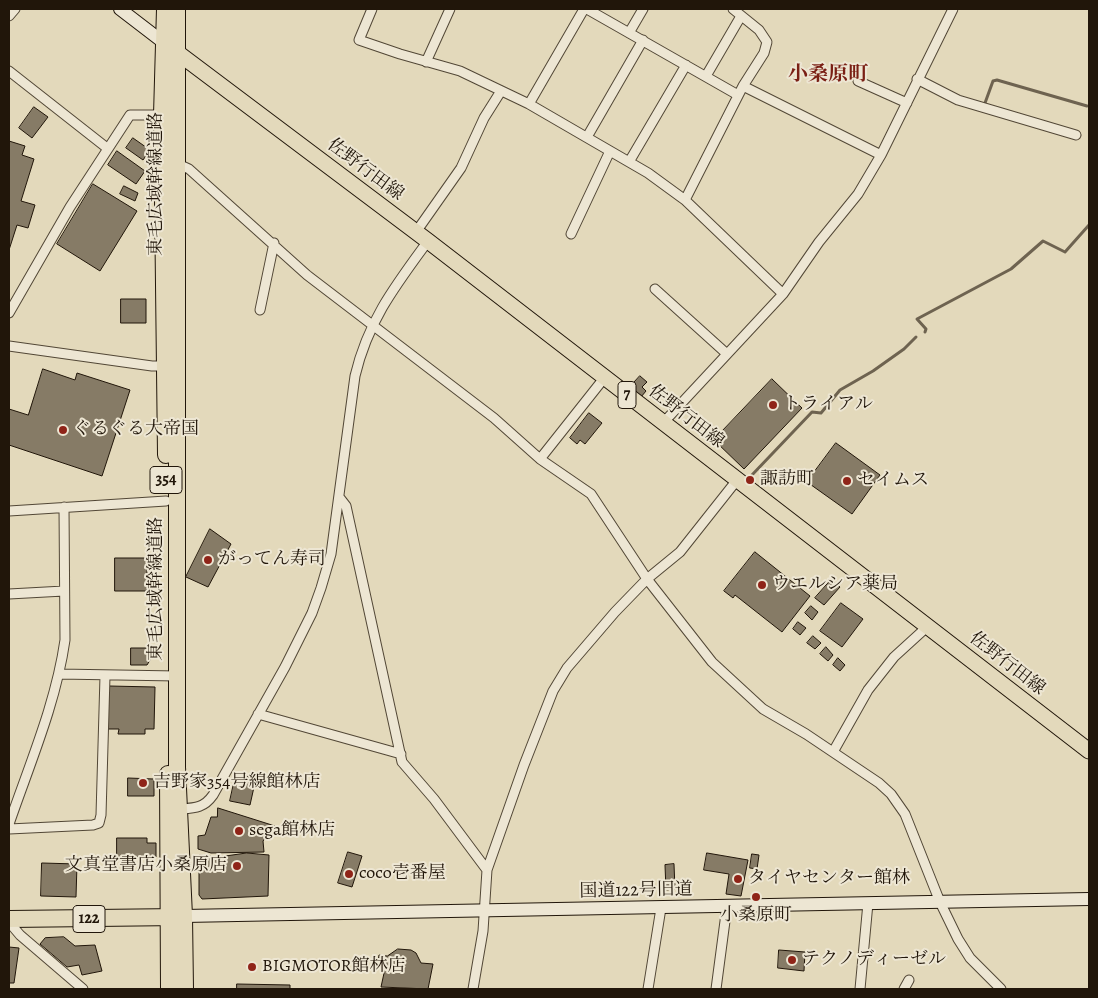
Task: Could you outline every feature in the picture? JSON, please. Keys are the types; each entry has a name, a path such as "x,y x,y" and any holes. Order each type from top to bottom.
{"highway":[{"name":"東毛広域幹線道路","path":"165,9 176,163 173,676 177,917 185,989"},
{"name":"東毛広域幹線道路","path":"169,989 177,917 180,809 166,501 162,115 169,46 177,9"},
{"name":"122","path":"9,920 177,917"}],"main road":[{"name":"佐野行田線","path":"169,46 664,422 1089,751"}],"street":[{"path":"9,16 15,9"},
{"path":"120,9 169,46"},
{"path":"372,9 359,40 460,71 529,104 610,150 648,173 685,200 783,294"},
{"path":"426,62 450,9"},
{"path":"529,104 586,9 738,95"},
{"path":"629,33 643,9"},
{"path":"685,200 738,95 764,53 767,42 759,30 733,9"},
{"path":"664,422 783,294 820,242 858,194 881,155 953,9"},
{"path":"706,76 741,16"},
{"path":"587,137 642,40"},
{"path":"629,162 686,65"},
{"path":"9,71 107,148"},
{"path":"917,79 958,100 1076,136"},
{"path":"858,81 907,103"},
{"path":"743,86 881,155"},
{"path":"180,809 200,808 207,804 312,613 331,554 356,376 362,348 372,325 461,168 484,118 501,91"},
{"path":"9,313 107,148 130,115 162,115"},
{"path":"572,234 610,150"},
{"path":"176,163 189,169 274,243 307,275 494,418 540,459 591,494 647,579 712,662 763,709 879,782 891,794 905,814 940,902 970,958 998,988"},
{"path":"260,310 274,243"},
{"path":"655,289 728,354"},
{"path":"9,346 164,366"},
{"path":"540,459 605,377"},
{"path":"473,989 484,912 487,870 553,690 567,668 647,579 680,552 737,480"},
{"path":"339,497 346,506 402,762 434,799 487,870"},
{"path":"9,511 166,501"},
{"path":"9,824 59,674 65,640 64,507"},
{"path":"9,594 64,592"},
{"path":"833,752 868,690 894,657 928,626"},
{"path":"59,674 173,676"},
{"path":"9,829 93,825 99,822 102,815 104,676"},
{"path":"258,714 401,754"},
{"name":"国道122号旧道","path":"177,917 1089,899"},
{"path":"860,989 868,903"},
{"path":"716,989 727,906"},
{"path":"648,989 661,908"},
{"path":"9,920 20,935 83,989"},
{"path":"904,989 909,980"}],"building":[{"path":"34,107 48,117 32,138 19,128"},
{"path":"133,138 150,150 143,160 126,148"},
{"path":"9,141 25,146 22,155 34,159 21,201 35,205 28,228 17,225 9,250"},
{"path":"117,151 145,171 136,184 108,165"},
{"path":"93,184 137,211 100,271 57,244"},
{"path":"124,186 138,193 135,201 120,194"},
{"path":"121,299 146,299 146,323 121,323"},
{"name":"ぐるぐる大帝国","path":"43,369 75,380 77,373 130,390 102,476 9,445 9,409 28,415"},
{"path":"640,376 647,382 642,387 646,391 641,397 630,387"},
{"path":"772,379 802,408 744,469 714,440"},
{"path":"589,413 602,423 585,444 580,440 577,444 570,438"},
{"path":"836,443 880,475 852,514 807,482"},
{"name":"がってん寿司","path":"210,529 231,544 208,587 186,577"},
{"path":"755,552 810,596 782,632 735,595 733,598 724,591"},
{"path":"115,558 147,558 147,591 115,591"},
{"path":"831,580 840,587 824,605 815,598"},
{"path":"841,603 863,619 842,647 820,631"},
{"path":"811,606 818,612 812,620 805,613"},
{"path":"798,622 806,628 800,635 793,629"},
{"path":"813,636 821,643 815,649 807,643"},
{"path":"826,647 833,655 828,661 820,654"},
{"path":"131,648 152,648 152,657 147,665 131,665"},
{"path":"838,658 845,665 840,671 833,665"},
{"path":"109,686 155,687 154,729 145,729 145,734 118,734 119,729 108,729"},
{"path":"236,774 256,778 250,805 230,801"},
{"path":"128,778 154,779 154,796 128,796"},
{"name":"sega館林店","path":"218,808 275,826 263,841 264,852 211,853 198,849 198,836 205,835 211,817 217,817"},
{"path":"117,838 147,838 147,843 156,843 156,857 117,857"},
{"path":"348,852 362,856 352,887 338,883"},
{"path":"247,853 269,855 268,896 202,899 199,895 199,855 218,857"},
{"path":"707,853 748,860 741,896 726,894 729,874 704,870"},
{"path":"752,854 759,855 757,869 750,868"},
{"path":"42,863 77,864 76,897 41,896"},
{"path":"674,864 675,889 666,890 665,865"},
{"path":"64,937 75,946 95,945 102,971 82,975 79,965 67,967 40,944 45,938"},
{"path":"9,947 19,948 14,983 9,983"},
{"path":"398,949 411,950 416,953 421,963 433,964 428,989 381,987 386,964 378,962 379,955 387,956"},
{"name":"テクノディーゼル","path":"779,950 805,952 804,971 778,968"},
{"path":"237,984 290,985 290,989 237,989"}],"waterway":[{"path":"985,103 993,81 997,80 1087,106"},
{"path":"925,332 926,329 917,319 1011,269 1043,241 1065,252 1089,225"},
{"path":"751,476 812,412 821,413 840,390 873,371 904,349 916,337"}],"place":[{"name":"トライアル","path":"773,405"},
{"name":"ぐるぐる大帝国","path":"63,430"},
{"name":"諏訪町","path":"750,480"},
{"name":"セイムス","path":"847,481"},
{"name":"がってん寿司","path":"208,560"},
{"name":"ウエルシア薬局","path":"762,585"},
{"name":"吉野家354号線館林店","path":"143,783"},
{"name":"sega館林店","path":"239,831"},
{"name":"文真堂書店小桑原店","path":"237,866"},
{"name":"coco壱番屋","path":"349,874"},
{"name":"タイヤセンター館林","path":"738,879"},
{"name":"小桑原町","path":"756,897"},
{"name":"テクノディーゼル","path":"792,960"},
{"name":"BIGMOTOR館林店","path":"252,967"}],"district":[{"name":"小桑原町","path":"828,75"}]}
